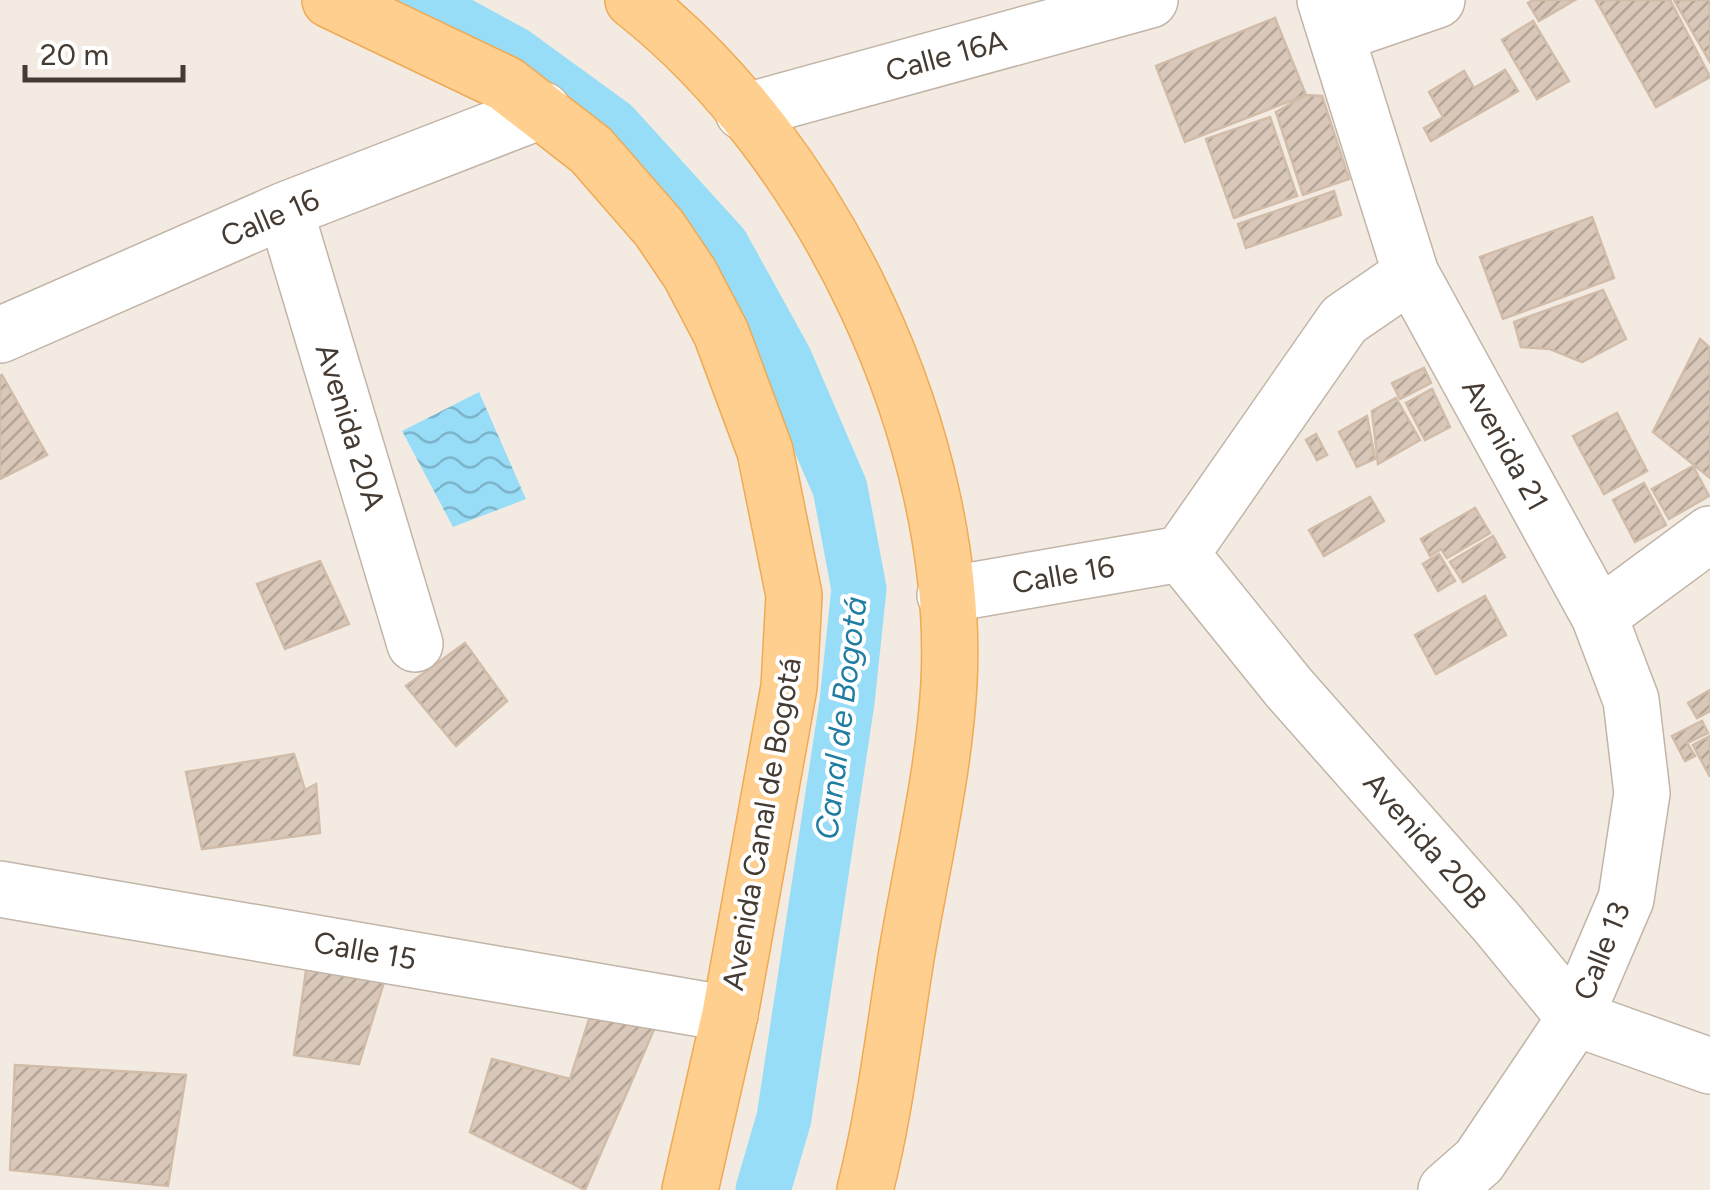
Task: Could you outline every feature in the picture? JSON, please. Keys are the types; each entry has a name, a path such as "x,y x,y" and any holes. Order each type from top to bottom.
{"main road":[{"name":"Avenida Canal de Bogotá","path":"330,0 506,84 592,150 659,228 690,274 747,396 765,450 794,596 790,686 730,1014 690,1190"},
{"path":"633,0 701,60 827,225 882,339 923,468 945,596 949,683 878,1180"}],"street":[{"name":"Calle 16A","path":"742,112 1150,0"},
{"path":"1331,17 1437,0"},
{"name":"Avenida 21","path":"1331,17 1411,274 1599,616"},
{"name":"Calle 16","path":"0,335 285,210 543,110"},
{"name":"Avenida 20A","path":"285,210 415,644"},
{"path":"1181,554 1344,320 1411,274"},
{"path":"1599,616 1710,534"},
{"name":"Calle 16","path":"945,596 1181,554"},
{"name":"Avenida 20B","path":"1181,554 1575,1018"},
{"name":"Calle 13","path":"1479,1180 1575,1018 1626,900 1642,792 1630,700 1599,616"},
{"name":"Calle 15","path":"0,888 730,1014"},
{"path":"1575,1018 1710,1066"}],"water":[{"path":"479,392 526,499 453,527 402,431"}],"building":[{"path":"1575,0 1539,21 1528,3"},
{"path":"1596,0 1670,0 1710,77 1656,107"},
{"path":"1674,0 1710,0 1710,62"},
{"path":"1275,18 1306,95 1185,142 1156,66"},
{"path":"1533,21 1569,81 1537,99 1502,40"},
{"path":"1505,70 1518,91 1431,141 1424,128 1443,117 1429,92 1464,71 1474,88"},
{"path":"1306,95 1322,96 1349,179 1303,195 1276,112"},
{"path":"1270,117 1297,196 1234,218 1206,139"},
{"path":"1334,191 1341,215 1246,248 1238,224"},
{"path":"1592,217 1614,278 1503,319 1480,257"},
{"path":"1603,290 1626,339 1582,362 1550,349 1521,347 1514,322"},
{"path":"1700,339 1710,348 1710,478 1653,432"},
{"path":"1424,368 1431,383 1400,399 1392,383"},
{"path":"0,376 47,455 0,479"},
{"path":"1432,389 1450,427 1425,440 1406,403"},
{"path":"1396,398 1420,440 1378,464 1372,411"},
{"path":"1617,413 1647,471 1604,494 1573,436"},
{"path":"1367,416 1375,459 1357,467 1339,432"},
{"path":"1316,434 1327,455 1317,460 1306,440"},
{"path":"1693,466 1709,496 1669,519 1652,489"},
{"path":"1644,483 1666,525 1635,542 1613,500"},
{"path":"1370,497 1384,521 1324,556 1309,530"},
{"path":"1475,508 1490,533 1447,558 1441,549 1430,556 1421,539"},
{"path":"1493,536 1505,557 1463,582 1450,562"},
{"path":"1439,554 1455,581 1438,591 1423,564"},
{"path":"320,561 349,624 285,649 257,584"},
{"path":"1485,596 1506,635 1436,674 1415,635"},
{"path":"465,643 507,701 456,746 406,686"},
{"path":"1710,690 1710,711 1697,718 1688,703"},
{"path":"1702,721 1708,733 1687,743 1695,756 1685,761 1672,736"},
{"path":"1710,736 1710,777 1693,745"},
{"path":"294,754 305,790 316,784 320,833 202,849 186,772"},
{"path":"307,964 384,982 359,1064 294,1055"},
{"path":"592,1010 655,1027 585,1190 470,1132 492,1059 570,1079"},
{"path":"15,1065 186,1075 168,1186 10,1170"}],"waterway":[{"name":"Canal de Bogotá","path":"415,0 514,54 613,126 722,246 785,360 840,488 859,589 847,702 784,1118 763,1190"}]}
